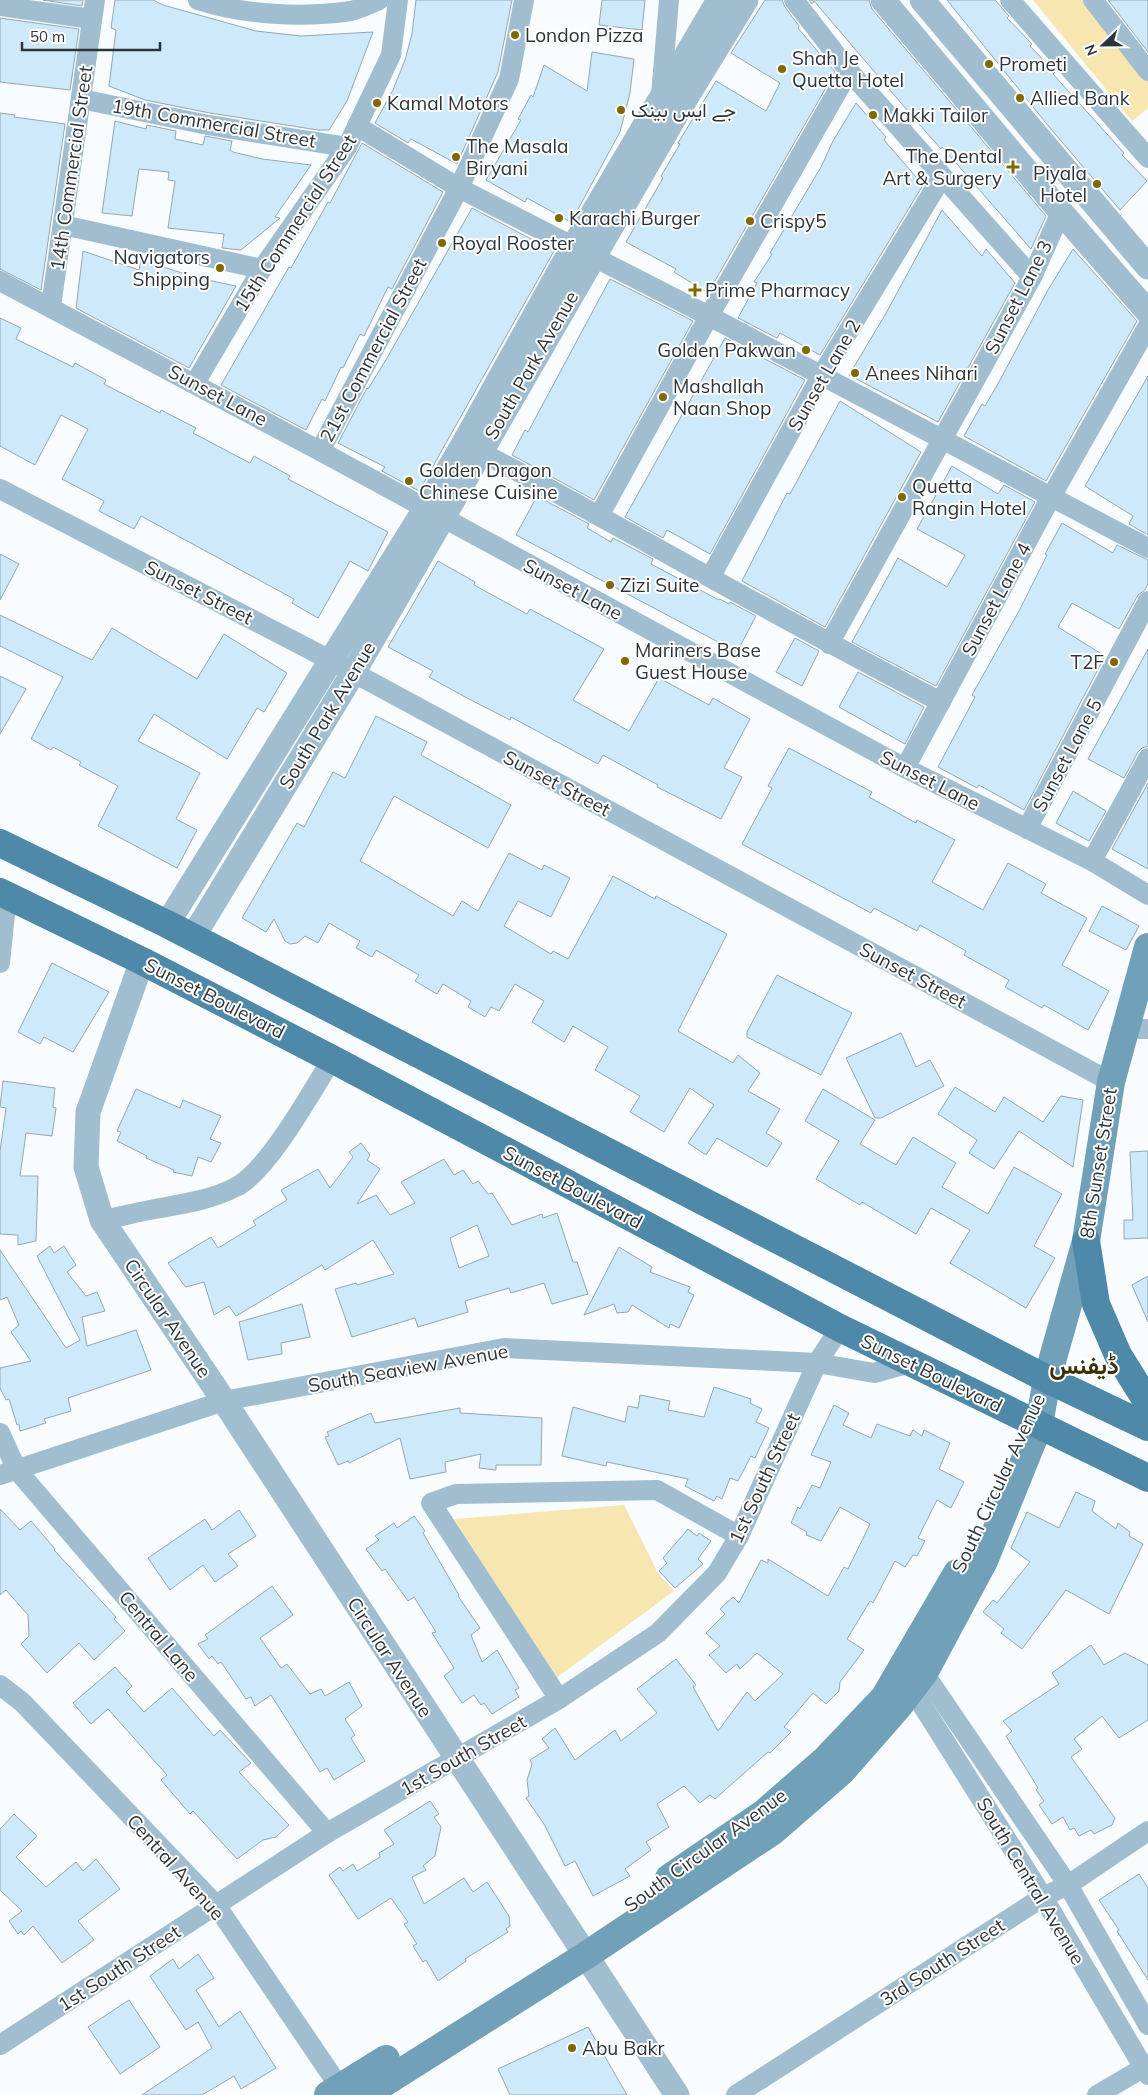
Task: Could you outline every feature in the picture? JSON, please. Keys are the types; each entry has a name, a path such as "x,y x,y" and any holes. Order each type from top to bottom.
{"main road":[{"path":"0,843 193,937 1047,1379 1148,1427"},
{"name":"Sunset Boulevard","path":"3,893 142,961 332,1059 840,1328 1148,1478"},
{"name":"8th Sunset Street","path":"1047,1379 1086,1240 1111,1082 1137,1029 1148,947"},
{"path":"1086,1240 1096,1304 1118,1355 1148,1403"},
{"name":"South Circular Avenue","path":"344,2093 774,1831 841,1772 918,1681 984,1560 1047,1379"},
{"name":"South Circular Avenue","path":"580,1949 764,1813 826,1759 884,1698 971,1550 1032,1421"}],"street":[{"path":"198,0 240,9 281,14 353,11 379,0"},
{"name":"15th Commercial Street","path":"195,383 262,269 347,147 391,55 398,0"},
{"name":"21st Commercial Street","path":"320,451 459,188 509,79 524,0"},
{"path":"661,98 669,0"},
{"name":"South Park Avenue","path":"193,937 342,667 434,514 481,452 661,98 719,0"},
{"name":"South Park Avenue","path":"434,514 464,443 583,252 681,106 746,0"},
{"path":"794,0 849,70 1032,277"},
{"path":"883,0 1061,212 1148,312"},
{"path":"922,0 1148,266"},
{"path":"1010,0 1148,158"},
{"path":"1093,0 1148,71"},
{"path":"0,6 93,9"},
{"name":"14th Commercial Street","path":"51,306 93,9"},
{"path":"599,516 709,316 849,70"},
{"name":"19th Commercial Street","path":"81,99 208,125 347,147"},
{"path":"357,126 459,188 709,316 1148,548"},
{"name":"Sunset Lane 2","path":"711,576 821,376 942,177"},
{"name":"Sunset Lane 3","path":"829,644 1032,277 1061,212"},
{"path":"63,225 262,269"},
{"name":"Sunset Lane","path":"0,280 195,383 904,768 1092,861 1148,895"},
{"name":"Sunset Lane 4","path":"904,768 1051,497 1148,326"},
{"path":"481,452 711,576 829,644 941,702"},
{"name":"Sunset Street","path":"0,489 342,667 1111,1082"},
{"name":"Sunset Lane 5","path":"1028,829 1148,601"},
{"name":"South Park Avenue","path":"167,924 342,667"},
{"path":"1092,861 1148,758"},
{"path":"0,963 3,893"},
{"path":"142,961 88,1112 86,1167 102,1220 206,1199 238,1187 254,1174 275,1147 332,1059"},
{"name":"Circular Avenue","path":"102,1220 224,1401 456,1760 677,2095"},
{"path":"817,1364 840,1328"},
{"name":"South Seaview Avenue","path":"9,1473 224,1401 504,1348 817,1364 874,1373 910,1363"},
{"name":"1st South Street","path":"0,2045 326,1833 456,1760 558,1699 658,1633 717,1573 739,1536 817,1364"},
{"name":"Central Lane","path":"0,1433 9,1473 326,1833"},
{"path":"558,1699 431,1503 456,1494 657,1490 739,1536"},
{"path":"918,1681 1068,1885 1148,2025"},
{"name":"South Central Avenue","path":"918,1681 1043,1897 1146,2069"},
{"name":"Central Avenue","path":"0,1684 22,1702 216,1905 344,2093"},
{"name":"3rd South Street","path":"736,2095 1043,1897 1068,1885 1148,1831"},
{"path":"1097,2095 1146,2069"}],"shaded area":[{"path":"1033,0 1083,0 1148,81 1148,108 1132,121"},
{"path":"624,1505 658,1573 674,1591 556,1678 454,1519"}],"building":[{"path":"43,0 83,0 82,6"},
{"path":"115,0 153,0 163,5 256,31 301,36 373,32 347,101 329,130 318,130 210,113 145,100 109,86 116,30 111,28"},
{"path":"416,0 512,0 498,72 457,164 411,139 408,143 375,123 393,90 405,60 412,34"},
{"path":"602,0 645,0 642,30 599,25"},
{"path":"765,0 782,0 799,26 798,28 835,72 708,293 674,272 676,269 626,242 663,178 661,176 680,144 678,143 716,81 766,111 780,83 731,53"},
{"path":"809,0 869,0 872,9 1046,216 1031,249 942,147 941,149 919,124 814,1 812,4"},
{"path":"947,0 995,0 1009,16 1007,18 1032,44 1030,46 1055,72 1053,74 1124,153 1122,155 1147,181 1120,210 1050,128"},
{"path":"1108,0 1148,0 1148,52"},
{"path":"0,18 79,29 70,90 0,82"},
{"path":"592,52 634,59 630,93 620,132 571,222 527,198 525,202 486,180 521,120 518,119 531,95 533,97 544,65 587,91"},
{"path":"856,103 886,137 884,140 923,185 820,355 780,333 777,338 738,318 757,283 754,282 772,254 770,253"},
{"path":"0,113 15,115 14,117 65,124 41,290 0,269"},
{"path":"115,121 146,129 147,125 176,131 175,139 203,145 205,136 232,141 230,150 233,152 262,159 311,165 275,217 280,218 241,250 222,248 224,234 168,228 175,181 168,180 169,172 139,169 132,216 102,213"},
{"path":"362,143 443,192 392,289 388,287 364,336 360,334 343,368 341,367 325,401 322,399 306,430 221,385 289,267 291,268 328,202 330,203"},
{"path":"472,208 554,251 419,491 382,471 385,467 338,443 367,388 387,358"},
{"path":"942,210 982,256 986,249 1015,283 938,422 849,375 885,315"},
{"path":"1073,249 1137,321 1046,481 964,436 982,404 985,406 999,382 1048,290"},
{"path":"83,251 139,270 141,260 198,278 236,286 189,368 76,308"},
{"path":"610,279 693,321 594,500 512,455 525,430 528,432"},
{"path":"0,318 21,328 16,339 73,367 75,363 106,380 104,384 160,413 161,410 196,428 193,433 250,463 254,456 290,476 288,479 388,532 368,571 350,561 318,618 292,603 294,599 141,516 134,529 99,511 104,501 62,479 88,429 61,415 35,465 0,446"},
{"path":"725,338 805,380 710,554 667,530 663,538 625,517"},
{"path":"1148,376 1148,535 1129,524 1133,516 1085,486"},
{"path":"840,401 921,452 825,627 742,581 787,493 790,494"},
{"path":"952,466 998,494 1004,485 1035,502 936,686 852,642 898,558 947,587 965,555 917,529"},
{"path":"537,496 589,524 587,528 611,542 613,538 653,559 651,564 719,600 729,604 730,602 756,616 737,652 516,535"},
{"path":"1062,523 1113,553 1117,545 1148,560 1148,584 1145,590 1138,595 1119,629 1072,603 1058,627 1105,656 1024,810 979,785 977,788 938,767 975,697 972,695 1020,609 1047,555 1045,554"},
{"path":"0,554 19,564 0,600"},
{"path":"438,561 475,582 474,585 527,614 530,609 604,649 573,700 629,731 659,678 709,705 713,698 750,719 724,768 742,777 721,819 657,787 658,785 603,755 598,764 511,717 510,720 467,698 429,677 433,671 388,647"},
{"path":"0,615 92,660 112,628 197,679 224,634 287,673 264,712 257,708 227,759 154,714 138,741 200,773 176,819 197,830 177,868 98,826 118,786 79,765 81,762 53,747 51,750 31,739 63,677 0,646"},
{"path":"795,638 819,651 802,686 776,672"},
{"path":"1148,649 1148,746 1138,752 1124,778 1088,759"},
{"path":"858,672 924,707 905,744 839,707"},
{"path":"0,676 26,689 0,734"},
{"path":"376,716 427,742 421,755 511,805 488,848 394,796 360,861 453,916 462,901 478,911 509,853 542,870 544,865 570,878 551,917 518,901 504,926 551,954 553,951 568,959 613,876 655,899 656,896 727,934 678,1031 733,1063 738,1055 760,1073 748,1091 780,1109 766,1133 782,1143 767,1167 717,1138 706,1155 688,1143 714,1105 690,1088 664,1132 630,1112 640,1096 595,1070 608,1047 573,1026 564,1042 532,1022 544,1001 515,984 499,1011 491,1007 485,1017 468,1007 471,1001 443,984 437,994 415,981 419,975 376,950 372,957 356,948 360,941 329,923 318,943 305,936 297,943 290,944 285,941 274,919 266,932 242,918 297,823 304,827 333,772 345,778"},
{"path":"789,748 872,792 869,797 916,823 917,820 955,840 932,882 983,910 1008,863 1046,884 1041,893 1087,918 1062,965 1109,991 1088,1030 1044,1005 1042,1008 1005,987 1009,980 964,955 966,951 920,925 917,931 874,908 871,913 742,844 772,788 768,786"},
{"path":"1148,783 1148,869 1112,849"},
{"path":"1073,791 1106,811 1089,841 1056,823"},
{"path":"1102,906 1139,926 1126,950 1089,931"},
{"path":"52,963 109,992 73,1052 44,1037 40,1044 18,1032"},
{"path":"777,975 852,1013 821,1075 747,1037 747,1032"},
{"path":"901,1033 916,1067 930,1060 944,1086 881,1118 875,1118 846,1058"},
{"path":"3,1081 55,1088 53,1107 56,1108 52,1136 26,1133 20,1176 38,1176 36,1241 18,1245 18,1235 0,1234 0,1151 6,1108 0,1107"},
{"path":"955,1087 995,1112 1004,1097 1043,1122 1061,1096 1083,1100 1073,1167 1019,1131 994,1169 969,1153 977,1140 938,1114"},
{"path":"136,1089 180,1108 183,1100 221,1116 210,1139 221,1143 211,1162 198,1157 192,1176 173,1172 174,1170 146,1158 147,1156 117,1141 121,1132 117,1131"},
{"path":"823,1089 875,1120 860,1144 896,1165 913,1137 956,1163 942,1187 988,1214 1014,1167 1062,1194 1034,1246 1055,1258 1026,1308 950,1263 970,1230 931,1208 916,1234 862,1202 860,1205 816,1179 839,1141 805,1121"},
{"path":"361,1143 370,1155 367,1160 380,1169 357,1204 376,1195 390,1215 415,1203 401,1182 444,1159 454,1175 463,1170 473,1184 478,1181 488,1194 492,1193 512,1225 542,1214 543,1218 557,1213 573,1262 577,1262 588,1294 552,1304 544,1283 511,1293 509,1288 465,1301 468,1312 418,1327 415,1318 352,1337 335,1289 356,1283 357,1285 394,1274 373,1240 325,1270 322,1265 236,1316 229,1306 214,1315 204,1282 186,1287 168,1263 211,1237 218,1248 256,1225 253,1221 287,1200 281,1190 318,1169 330,1188 353,1157 349,1152","holes":["477,1225 489,1256 459,1268 450,1238"]},
{"path":"1148,1151 1148,1238 1124,1239 1124,1220 1133,1220 1130,1152"},
{"path":"50,1246 54,1253 64,1246 76,1265 67,1272 86,1296 97,1292 105,1311 82,1317 87,1346 136,1330 151,1370 68,1398 71,1411 44,1419 46,1423 20,1431 9,1399 6,1400 0,1388 0,1368 31,1361 11,1332 19,1325 7,1297 0,1300 0,1250 66,1348 80,1340 37,1256"},
{"path":"619,1247 652,1267 650,1272 690,1287 688,1292 694,1295 679,1328 670,1324 669,1328 632,1305 628,1312 617,1313 614,1304 584,1315"},
{"path":"1148,1276 1148,1322 1132,1285"},
{"path":"302,1304 310,1337 281,1343 282,1354 248,1360 239,1322"},
{"path":"714,1387 751,1399 750,1403 762,1409 756,1422 769,1428 755,1458 751,1456 738,1481 730,1478 722,1499 717,1496 714,1501 685,1486 688,1479 607,1462 606,1466 562,1456 573,1407 625,1422 628,1406 638,1408 640,1395 670,1401 668,1410 704,1417"},
{"path":"834,1405 849,1413 843,1425 871,1438 877,1424 910,1436 913,1430 922,1436 924,1430 950,1443 939,1469 964,1482 951,1508 937,1500 918,1538 925,1541 917,1556 913,1555 905,1567 895,1561 873,1603 870,1601 847,1639 864,1650 840,1682 839,1691 826,1704 813,1693 784,1727 791,1732 770,1753 768,1752 715,1799 710,1795 700,1803 684,1786 657,1804 669,1827 646,1842 651,1850 625,1869 630,1876 593,1896 575,1861 565,1866 544,1824 526,1798 529,1796 527,1780 532,1764 530,1760 549,1748 542,1739 555,1728 575,1760 615,1730 621,1741 657,1713 637,1689 676,1659 696,1685 693,1687 718,1731 747,1692 755,1701 783,1674 757,1653 740,1669 737,1664 726,1673 709,1655 720,1646 706,1633 725,1614 720,1609 733,1597 739,1603 761,1560 768,1563 768,1559 828,1596 844,1567 848,1569 870,1524 840,1507 821,1541 806,1535 807,1532 791,1523 798,1507 800,1509 812,1485 820,1488 831,1462 811,1455"},
{"path":"460,1408 460,1413 542,1418 541,1465 496,1465 496,1470 479,1468 481,1454 445,1462 446,1472 410,1479 400,1438 349,1463 348,1461 338,1465 325,1437 329,1436 327,1432 371,1413 375,1423"},
{"path":"1076,1492 1095,1501 1092,1511 1116,1529 1118,1523 1130,1532 1129,1536 1143,1544 1109,1614 1066,1590 1022,1649 1001,1633 1004,1629 983,1612 993,1600 997,1603 1030,1562 1011,1548 1027,1512 1059,1528"},
{"path":"0,1509 20,1530 31,1521 54,1550 116,1617 114,1619 125,1631 94,1660 79,1643 47,1673 21,1644 29,1636 28,1615 6,1590 0,1595"},
{"path":"239,1510 256,1536 228,1554 238,1566 215,1582 203,1565 170,1590 148,1558 205,1519 212,1530"},
{"path":"414,1516 425,1531 423,1533 458,1596 480,1628 471,1635 482,1662 497,1650 519,1688 515,1690 519,1697 492,1714 484,1703 481,1705 474,1695 462,1703 444,1676 454,1668 432,1633 436,1632 414,1597 408,1601 385,1569 382,1571 366,1549 379,1540 375,1536 394,1523 397,1528"},
{"path":"688,1529 697,1536 699,1533 711,1541 698,1559 703,1564 675,1588 659,1571 667,1563 663,1558"},
{"path":"272,1586 293,1615 260,1638 281,1668 287,1664 310,1694 321,1689 325,1696 349,1682 362,1706 345,1719 355,1735 351,1738 365,1761 334,1780 327,1768 320,1772 271,1695 255,1706 251,1697 246,1699 221,1662 218,1664 212,1656 209,1659 198,1644 208,1639 205,1635"},
{"path":"1091,1645 1104,1665 1125,1653 1148,1665 1148,1720 1119,1738 1102,1716 1074,1739 1082,1749 1071,1757 1115,1818 1112,1825 1094,1834 1091,1830 1079,1836 1074,1828 1070,1830 1063,1817 1052,1824 1039,1805 1044,1801 1006,1736 1012,1731 1003,1721 1059,1684 1052,1673"},
{"path":"115,1667 132,1686 126,1692 144,1712 172,1688 214,1736 220,1730 251,1763 239,1772 289,1825 276,1837 263,1840 237,1859 193,1811 190,1814 161,1780 167,1775 108,1709 91,1724 73,1703"},
{"path":"430,1801 439,1814 434,1817 441,1827 435,1856 423,1866 426,1870 412,1877 424,1904 464,1878 473,1892 487,1882 509,1916 510,1926 506,1929 508,1932 465,1959 466,1961 438,1981 426,1960 423,1962 413,1946 417,1944 404,1924 408,1922 391,1898 358,1919 329,1875 340,1867 343,1871 353,1864 357,1871 380,1857 379,1853 394,1844 384,1830"},
{"path":"14,1814 37,1836 16,1857 46,1887 76,1862 83,1871 96,1859 120,1889 78,1921 94,1940 62,1963 33,1926 24,1935 21,1931 18,1934 9,1921 22,1911 0,1890 0,1829"},
{"path":"1139,1874 1148,1888 1148,1980 1099,1900"},
{"path":"198,1954 214,1978 196,1990 219,2027 240,2011 276,2068 241,2089 234,2076 202,2095 142,2095 212,2048 198,2022 186,2030 150,1976 173,1959 179,1969"},
{"path":"129,2000 160,2047 120,2074 88,2027"},
{"name":"Abu Bakr","path":"588,2027 627,2095 510,2095 498,2069"}],"place":[{"name":"London Pizza","path":"515,35"},
{"name":"Prometi","path":"989,64"},
{"name":"Shah Je Quetta Hotel","path":"782,69"},
{"name":"Allied Bank","path":"1020,98"},
{"name":"Kamal Motors","path":"377,103"},
{"name":"جے ایس بینک","path":"621,110"},
{"name":"Makki Tailor","path":"873,115"},
{"name":"The Masala Biryani","path":"456,157"},
{"name":"The Dental Art & Surgery","path":"1013,167"},
{"name":"Piyala Hotel","path":"1097,184"},
{"name":"Karachi Burger","path":"559,218"},
{"name":"Crispy5","path":"750,221"},
{"name":"Royal Rooster","path":"442,243"},
{"name":"Navigators Shipping","path":"220,268"},
{"name":"Prime Pharmacy","path":"695,290"},
{"name":"Golden Pakwan","path":"806,350"},
{"name":"Anees Nihari","path":"855,373"},
{"name":"Mashallah Naan Shop","path":"663,397"},
{"name":"Golden Dragon Chinese Cuisine","path":"409,481"},
{"name":"Quetta Rangin Hotel","path":"902,497"},
{"name":"Zizi Suite","path":"610,585"},
{"name":"Mariners Base Guest House","path":"625,661"},
{"name":"T2F","path":"1114,662"},
{"name":"Abu Bakr","path":"572,2048"}],"district":[{"name":"ڈیفنس","path":"1084,1365"}]}
